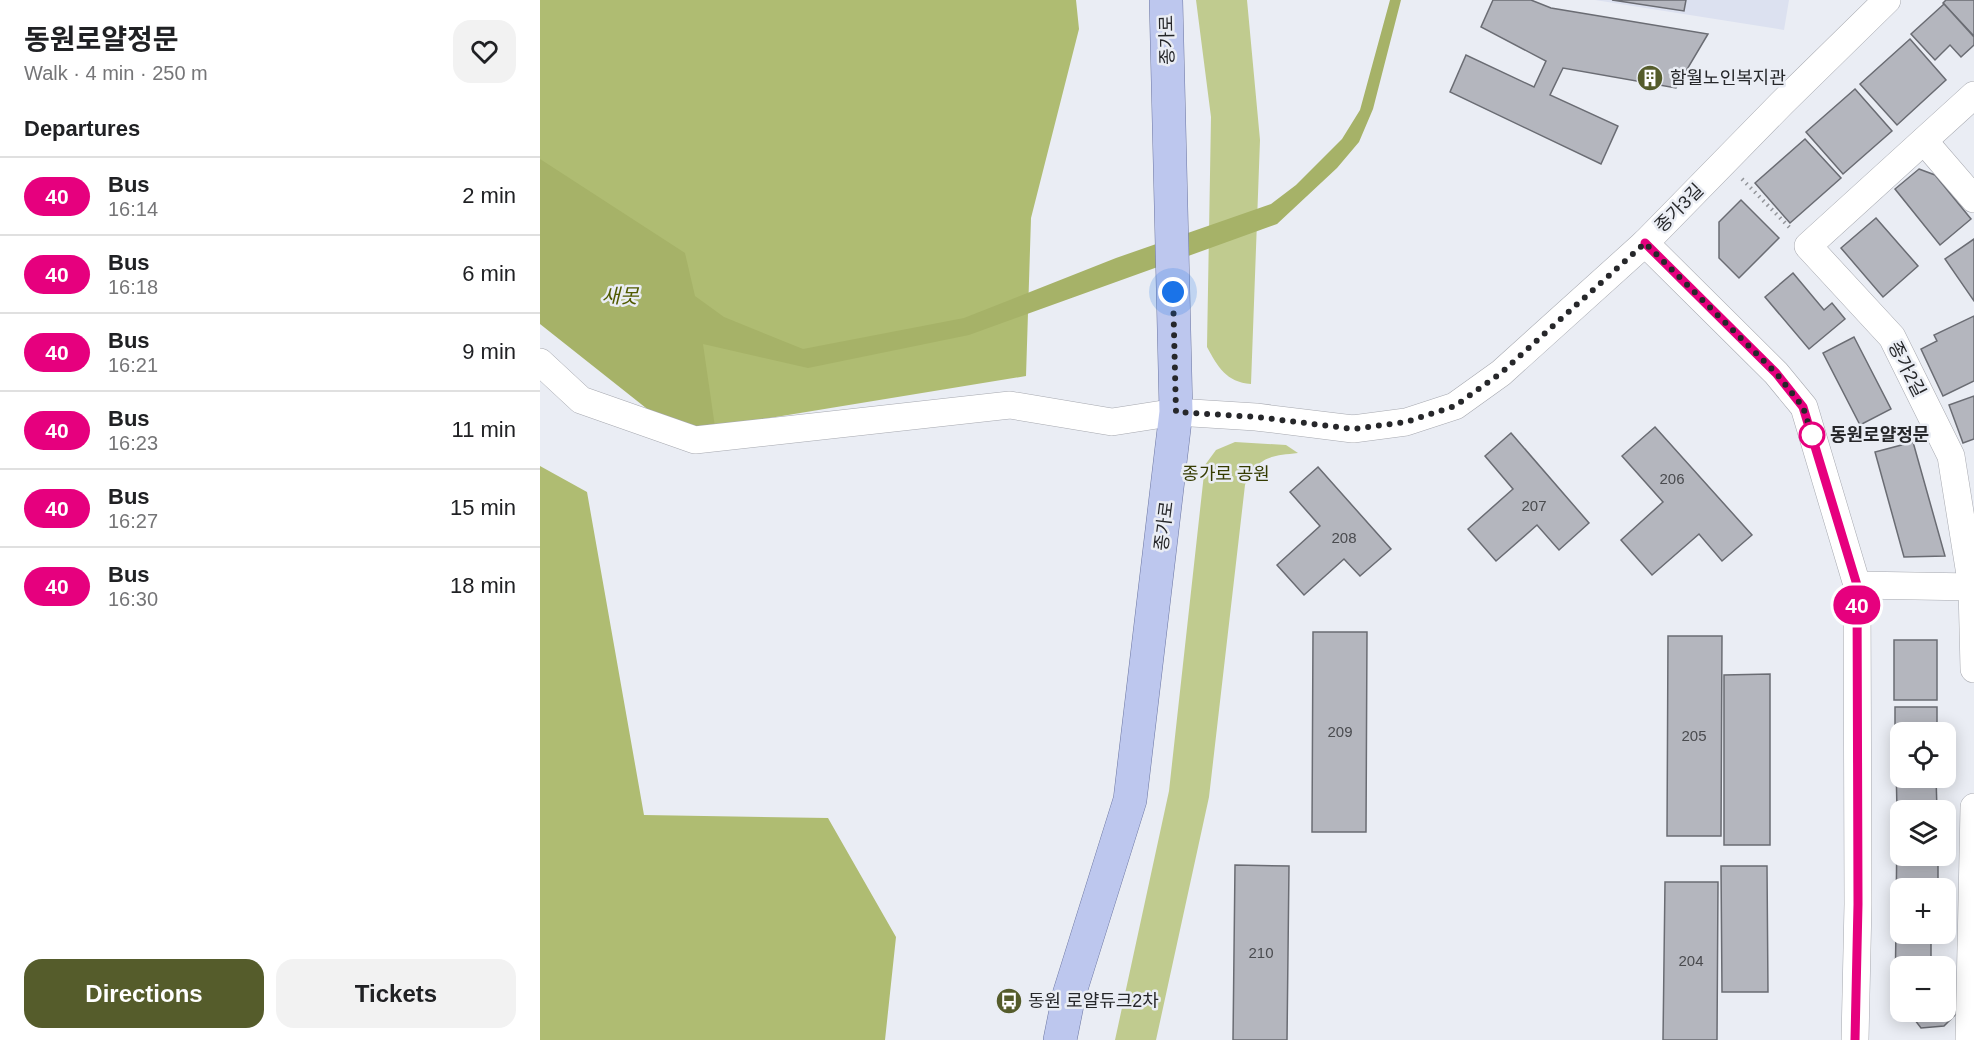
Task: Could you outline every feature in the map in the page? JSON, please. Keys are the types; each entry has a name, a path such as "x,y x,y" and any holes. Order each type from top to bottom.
{"main road":[{"name":"종가로","path":"1060,1040 1069,995 1130,800 1176,412 1166,0"}],"street":[{"name":"종가3길","path":"540,362 581,400 694,440 1010,405 1112,422 1176,412 1257,417 1353,429 1406,422 1455,406 1501,373 1645,243 1887,0"},
{"path":"1808,246 1974,94"},
{"path":"1924,141 1974,199"},
{"path":"1645,243 1776,373 1803,407 1857,585 1858,904 1855,1040"},
{"name":"종가2길","path":"1808,246 1892,337 1951,456 1973,587 1974,669"},
{"path":"1857,585 1973,587"},
{"path":"1969,1040 1974,807"}],"path":[{"path":"1725,161 1808,246"}],"shaded area":[{"path":"540,0 1076,0 1079,29 1031,218 1026,376 715,427 540,164"},
{"path":"1595,0 1789,0 1784,30"},
{"path":"540,466 587,492 644,815 828,818 896,937 885,1040 540,1040"}],"green space":[{"path":"1196,0 1247,0 1260,140 1251,384 1229,377 1219,367 1207,347 1211,117"},
{"name":"종가로 공원","path":"1235,442 1286,445 1298,453 1266,459 1255,468 1245,485 1209,797 1156,1040 1115,1040 1169,791 1205,465 1216,450"}],"water":[{"name":"새못","path":"1390,0 1401,0 1373,109 1359,142 1337,168 1277,224 969,335 808,368 703,344 715,427 670,427 540,324 540,159 685,253 695,296 724,317 803,349 964,318 1116,258 1271,204 1296,185 1342,139 1360,110"}],"building":[{"name":"함월노인복지관","path":"1493,0 1531,0 1551,8 1708,34 1676,88 1563,68 1550,95 1618,126 1601,164 1450,92 1466,55 1534,87 1546,61 1481,27"},
{"path":"1612,0 1686,0 1684,11"},
{"path":"1946,0 1974,0 1974,36 1943,3"},
{"path":"1944,4 1974,37 1974,45 1961,57 1950,45 1935,60 1911,34"},
{"path":"1910,39 1946,80 1897,125 1860,84"},
{"path":"1855,89 1892,131 1843,174 1806,132"},
{"path":"1805,139 1841,178 1790,223 1755,183"},
{"path":"1919,169 1935,175 1971,219 1940,245 1895,189"},
{"path":"1741,200 1779,238 1739,278 1719,258 1719,222"},
{"path":"1876,218 1918,266 1883,297 1841,248"},
{"path":"1974,239 1974,301 1945,259"},
{"path":"1793,273 1824,310 1832,303 1845,319 1809,349 1765,297"},
{"path":"1974,316 1974,381 1943,396 1921,349 1937,341 1934,335"},
{"path":"1854,337 1891,409 1860,425 1823,353"},
{"path":"1974,396 1974,439 1963,443 1949,405"},
{"path":"1655,427 1752,535 1722,561 1699,534 1652,575 1621,540 1663,502 1622,456"},
{"path":"1511,433 1589,523 1559,550 1537,525 1496,561 1468,529 1513,489 1485,456"},
{"path":"1913,442 1945,556 1904,557 1875,452"},
{"path":"1318,467 1391,549 1360,576 1344,559 1304,595 1277,565 1320,526 1290,492"},
{"path":"1313,632 1367,632 1366,832 1312,832"},
{"path":"1668,636 1722,636 1721,836 1667,836"},
{"path":"1894,640 1937,640 1937,700 1894,700"},
{"path":"1770,674 1770,845 1724,845 1724,675"},
{"path":"1895,707 1937,707 1937,722 1895,722"},
{"path":"1897,788 1936,788 1937,800 1897,800"},
{"path":"1235,865 1289,866 1287,1040 1233,1040"},
{"path":"1721,866 1767,866 1768,992 1722,992"},
{"path":"1897,866 1938,866 1938,878 1896,878"},
{"path":"1665,882 1718,882 1717,1040 1663,1040"},
{"path":"1896,944 1931,944 1931,956 1896,956"},
{"path":"1916,1022 1948,1022 1944,1026 1921,1028"}],"bus line":[{"name":"40","path":"1645,243 1776,373 1803,407 1857,585 1858,904 1855,1040"}],"place":[{"name":"함월노인복지관","path":"1650,78"},
{"name":"동원로얄정문","path":"1812,435"},
{"name":"동원 로얄듀크2차","path":"1009,1001"}],"route":[{"path":"1173,292 1176,412 1257,417 1353,429 1406,422 1455,406 1501,373 1645,243 1776,373 1803,407 1812,435"}]}
